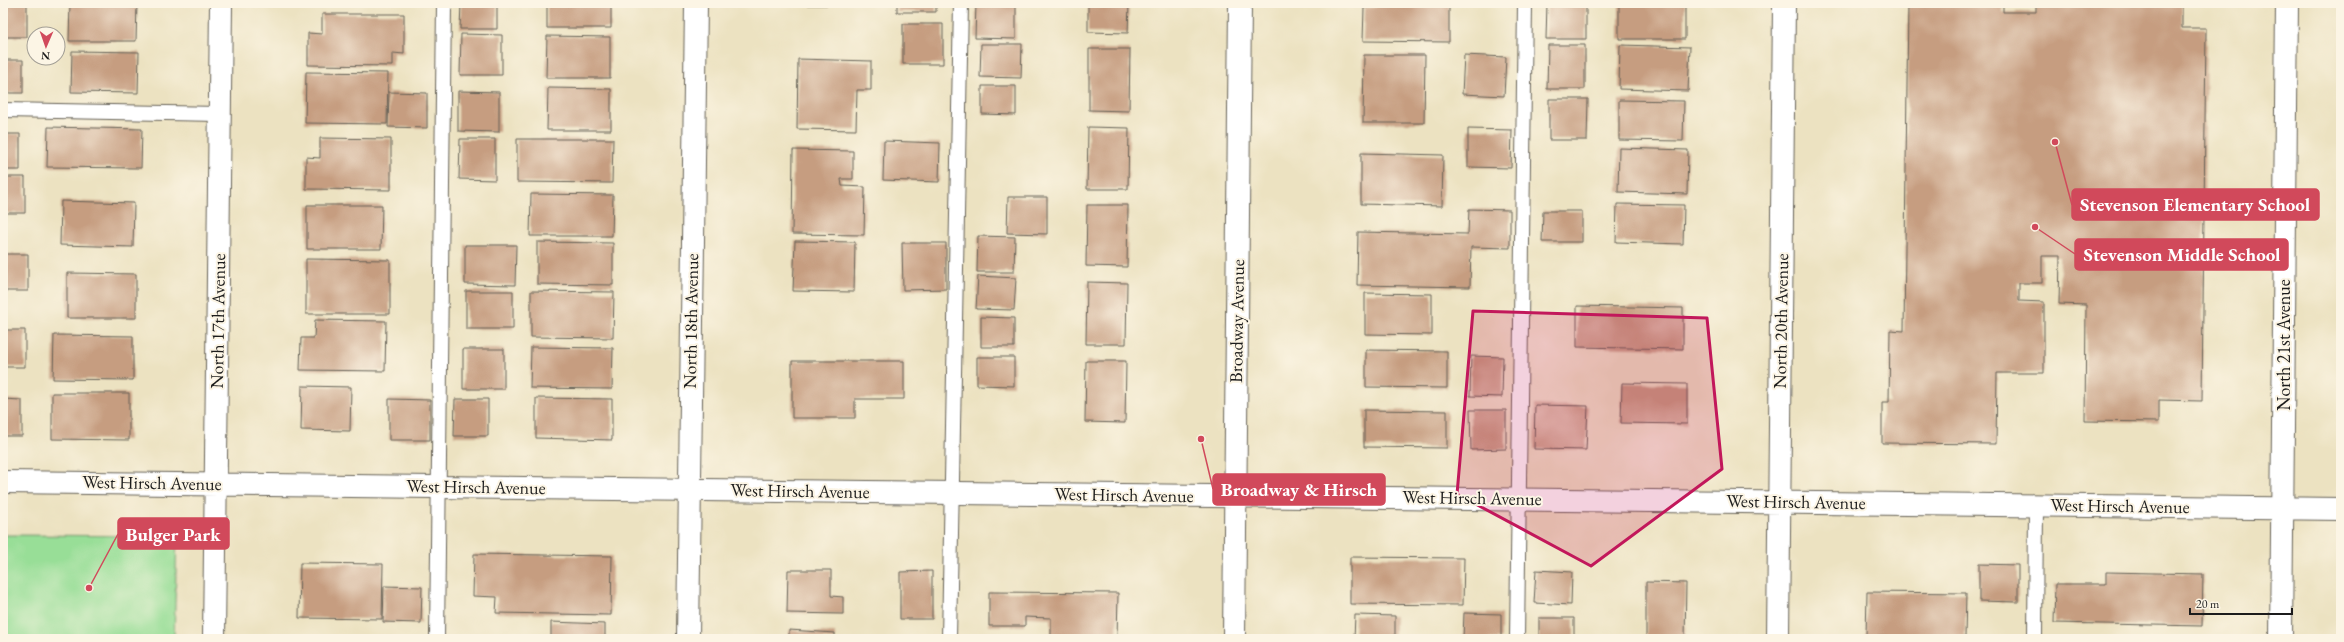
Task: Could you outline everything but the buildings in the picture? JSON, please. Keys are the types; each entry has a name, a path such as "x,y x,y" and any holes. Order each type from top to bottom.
{"street":[{"name":"North 17th Avenue","path":"214,639 221,3"},
{"name":"North 18th Avenue","path":"688,639 696,3"},
{"name":"Broadway Avenue","path":"1234,639 1240,3"},
{"name":"North 20th Avenue","path":"1778,639 1784,3"},
{"name":"North 21st Avenue","path":"2282,639 2287,3"},
{"name":"West Hirsch Avenue","path":"3,482 2341,509"}],"lane":[{"path":"437,639 444,3"},
{"path":"950,639 951,493 961,3"},
{"path":"1517,639 1525,3"},
{"path":"3,110 220,114"},
{"path":"2035,639 2036,505"}],"highlighted area":[{"path":"1473,311 1707,318 1722,469 1591,566 1457,494"}],"green space":[{"path":"3,535 177,536 174,639 3,639"}],"place":[{"name":"Stevenson Elementary School","path":"2055,142"},
{"name":"Stevenson Middle School","path":"2035,227"},
{"name":"Broadway & Hirsch","path":"1201,439"},
{"name":"Bulger Park","path":"89,588"}]}
